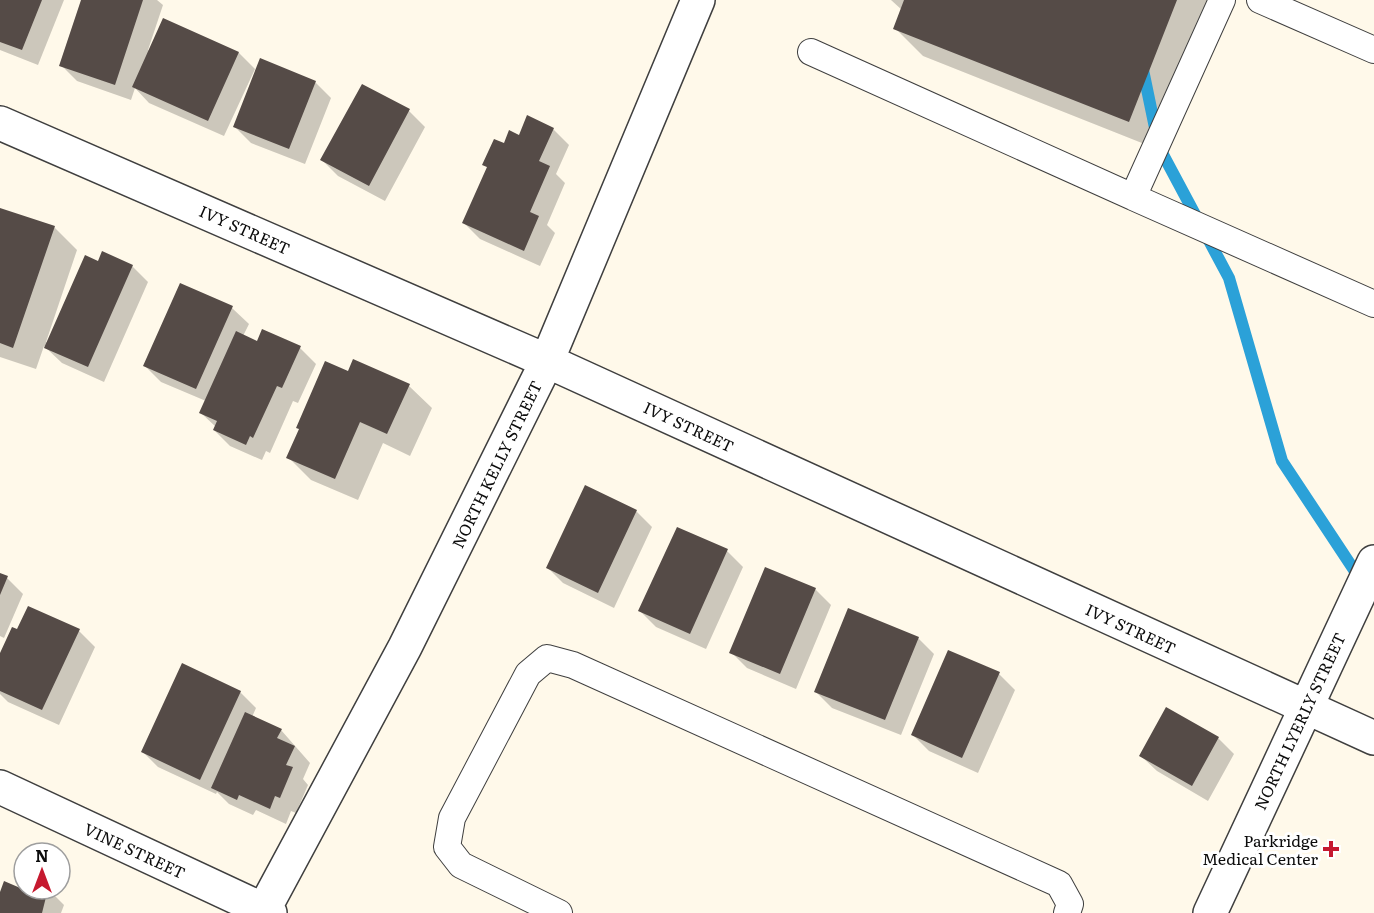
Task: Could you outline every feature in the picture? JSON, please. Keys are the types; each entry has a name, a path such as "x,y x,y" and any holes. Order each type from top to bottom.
{"street":[{"name":"NORTH KELLY STREET","path":"265,912 405,647 547,361 698,0"},
{"name":"IVY STREET","path":"0,123 547,361 1374,738"},
{"name":"NORTH LYERLY STREET","path":"1210,913 1374,562"},
{"name":"VINE STREET","path":"0,787 265,912"}],"lane":[{"path":"1133,197 1222,0"},
{"path":"1260,0 1374,50"},
{"path":"811,52 1374,304"},
{"path":"559,913 461,865 447,847 452,818 506,714 528,674 547,658 573,665 1059,884 1070,904 1067,913"}],"building":[{"path":"0,0 42,0 22,50 0,42"},
{"path":"81,0 143,0 115,85 59,66"},
{"path":"904,0 1177,0 1129,122 893,29"},
{"path":"163,18 239,52 208,121 132,87"},
{"path":"260,58 316,81 289,149 233,127"},
{"path":"362,84 410,109 369,186 320,160"},
{"path":"527,115 554,128 539,161 550,166 530,212 539,216 524,251 462,223 487,167 482,165 494,139 504,143 509,130 519,135"},
{"path":"0,208 55,226 13,348 0,343"},
{"path":"102,251 133,265 88,367 44,348 85,255 98,261"},
{"path":"180,283 233,306 196,389 143,366"},
{"path":"262,329 301,346 282,388 277,386 253,438 250,436 246,445 213,430 217,421 199,413 236,331 257,341"},
{"path":"353,359 410,384 387,434 360,422 335,479 286,458 299,429 296,428 325,361 348,371"},
{"path":"585,485 637,510 598,593 546,568"},
{"path":"677,527 728,549 690,634 638,611"},
{"path":"765,567 816,588 780,674 729,653"},
{"path":"0,573 8,576 0,595"},
{"path":"28,606 80,629 42,710 0,691 0,653 12,627 17,629"},
{"path":"848,608 919,637 885,720 814,692"},
{"path":"948,650 1000,672 962,758 911,735"},
{"path":"182,663 241,691 200,780 141,752"},
{"path":"1166,707 1219,737 1192,786 1139,756"},
{"path":"245,712 282,729 277,738 295,746 286,765 293,767 280,798 275,796 270,809 239,795 237,800 211,788"},
{"path":"4,881 12,884 12,901 45,901 42,913 0,913 0,892"}],"waterway":[{"path":"1142,65 1159,147 1229,278 1282,461 1362,582"}],"place":[{"name":"Parkridge Medical Center","path":"1331,849"}]}
